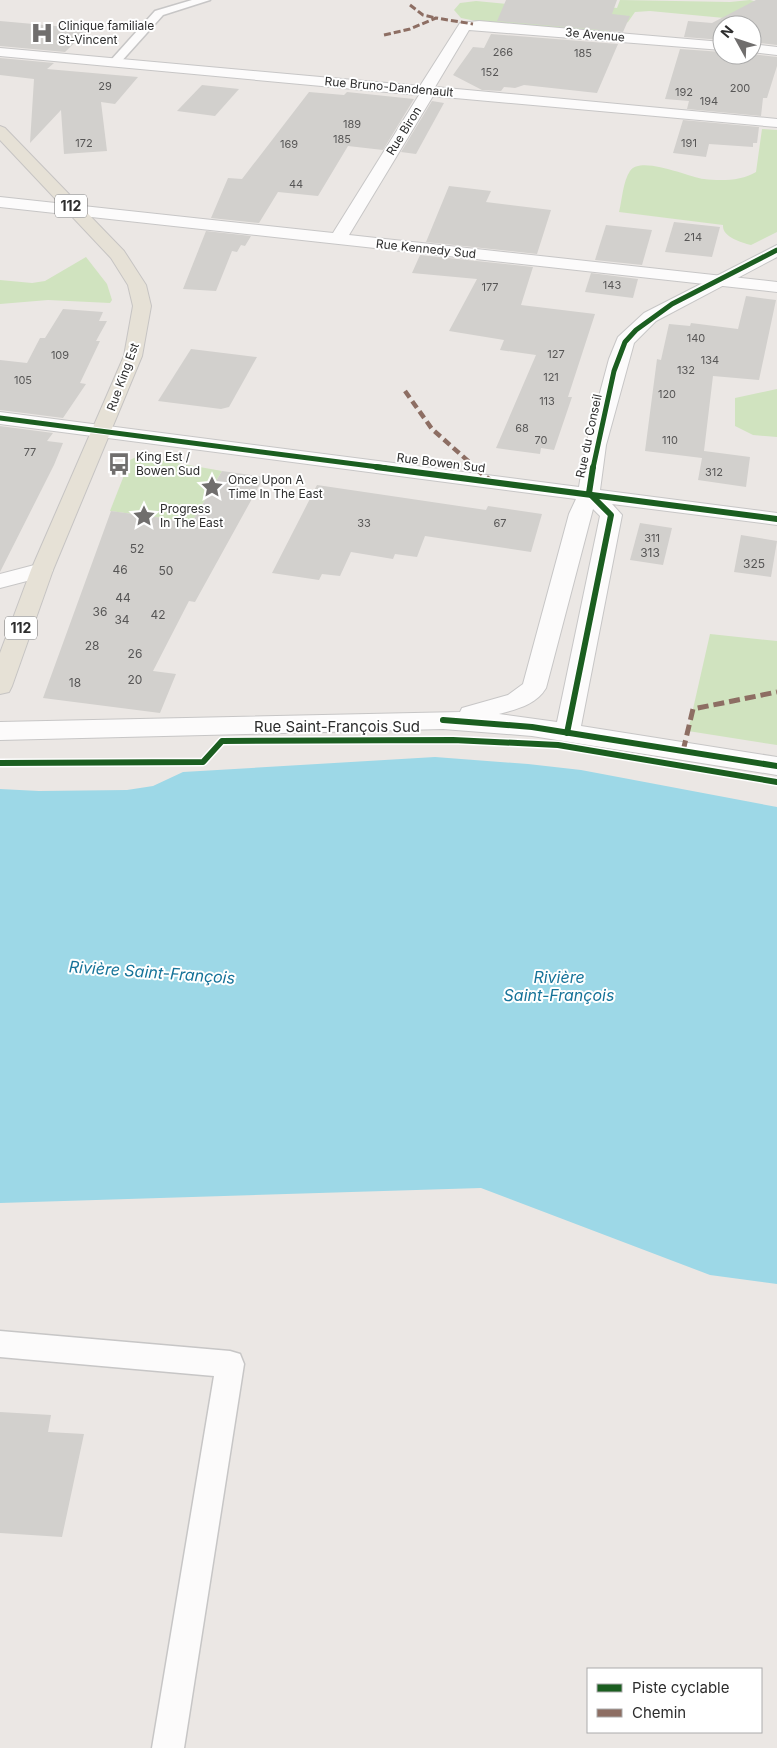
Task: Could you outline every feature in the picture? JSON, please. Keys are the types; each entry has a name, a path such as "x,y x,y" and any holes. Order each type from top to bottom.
{"main road":[{"name":"Rue King Est","path":"0,130 118,255 137,286 141,297 139,330 133,356 42,570 0,686"}],"street":[{"name":"3e Avenue","path":"469,25 712,45"},
{"name":"Rue Biron","path":"338,239 426,96 428,83 463,28 469,25"},
{"path":"762,49 777,51"},
{"name":"Rue Bruno-Dandenault","path":"0,52 777,122"},
{"name":"Rue Kennedy Sud","path":"0,202 777,287"},
{"name":"Rue du Conseil","path":"443,720 500,708 518,701 534,688 580,514 589,493 596,445 618,359 625,341 650,317 777,250"},
{"name":"Rue Bowen Sud","path":"0,418 529,485 777,519"},
{"path":"529,485 563,480 584,468 596,445"},
{"name":"Rue du Conseil","path":"567,733 611,515 589,493"},
{"path":"0,581 42,570"},
{"name":"Rue Saint-François Sud","path":"0,731 443,720 500,723 777,766"}],"lane":[{"path":"115,62 159,14 171,8 205,0"},
{"path":"0,1344 230,1364 168,1748"}],"green space":[{"path":"620,0 730,2 750,0 777,7 777,23 762,22 762,15 712,15 712,17 650,11 635,12 628,22 610,31 476,21 461,18 454,10 460,3 476,1 606,13 608,7 617,8"},
{"path":"762,129 777,130 777,232 751,245 737,241 729,236 723,225 619,212 626,180 630,171 636,167 644,165 654,166 704,179 717,180 738,179 756,172"},
{"path":"86,257 107,284 112,300 110,303 48,300 0,304 0,280 32,283 45,281"},
{"path":"777,389 777,437 753,435 735,426 735,398"},
{"path":"138,456 222,471 192,522 110,511 130,460"},
{"path":"710,634 777,641 777,745 688,731"}],"water":[{"name":"Rivière Saint-François","path":"435,757 581,770 777,807 777,1284 710,1275 481,1188 0,1203 0,789 39,791 127,790 153,786 183,772"}],"building":[{"path":"506,0 617,0 612,14 630,16 623,32 497,21"},
{"path":"756,0 777,0 777,45 762,43 762,15 727,15"},
{"name":"Clinique familiale St-Vincent","path":"0,21 89,29 65,52 0,46"},
{"path":"688,21 712,23 712,39 684,37"},
{"path":"491,34 618,44 597,93 524,85 515,88 504,87 501,91 482,90 453,75 473,47 484,48"},
{"path":"680,49 712,51 712,65 762,65 762,55 777,57 777,66 767,98 763,98 761,116 687,109 689,101 665,99"},
{"path":"0,58 54,63 47,69 138,77 115,104 101,102 107,151 64,154 61,110 30,143 34,79 0,75"},
{"path":"202,85 239,89 215,116 177,111"},
{"path":"309,92 344,95 347,92 414,99 383,150 348,146 318,196 278,192 259,223 211,218 228,178 242,179"},
{"path":"432,101 444,103 416,154 401,152"},
{"path":"683,120 759,127 757,143 753,143 753,147 709,144 706,157 673,153"},
{"path":"449,186 491,191 486,202 551,210 537,254 426,242"},
{"path":"674,222 720,227 712,257 665,252"},
{"path":"606,225 652,230 642,265 595,260"},
{"path":"206,231 251,236 245,246 241,245 237,252 232,251 216,291 183,289"},
{"path":"420,255 533,267 521,305 595,314 568,397 572,397 554,450 541,448 540,454 496,448 536,355 500,350 504,340 449,331 477,279 412,273"},
{"path":"591,273 638,279 633,298 585,292"},
{"path":"746,296 776,300 759,380 713,376 704,451 750,457 746,487 698,480 702,458 645,451 657,359 661,360 669,324 690,326 691,323 738,329"},
{"path":"63,309 103,312 99,321 107,321 96,341 100,341 80,383 86,384 63,418 0,410 0,360 27,363 40,338 45,338"},
{"path":"191,349 257,357 229,407 221,409 158,401"},
{"path":"0,426 53,433 47,441 63,443 54,465 0,572"},
{"path":"222,471 264,477 195,602 189,601 153,671 176,674 160,713 43,698 111,511 192,522"},
{"path":"317,485 486,510 488,506 542,514 531,552 425,536 417,557 395,554 393,559 351,552 340,576 322,574 319,580 272,573"},
{"path":"640,523 672,528 663,565 630,560"},
{"path":"741,535 777,541 771,577 734,572"},
{"path":"0,1412 51,1415 48,1432 84,1434 62,1537 0,1533"}],"marked path":[{"path":"410,5 423,15 436,18"},
{"path":"384,35 410,29 436,18 473,24"},
{"path":"405,391 413,405 432,429 491,481"},
{"path":"683,751 693,709 777,692"}],"cycle path":[{"path":"589,493 603,415 616,365 625,342 652,317 672,304 777,250"},
{"path":"0,418 777,519"},
{"path":"567,733 611,515 589,493"},
{"path":"443,720 532,727 777,766"},
{"path":"0,763 203,762 222,741 453,740 558,745 777,782"}],"place":[{"name":"Clinique familiale St-Vincent","path":"42,33"},
{"name":"King Est / Bowen Sud","path":"119,464"},
{"name":"Once Upon A Time In The East","path":"212,487"},
{"name":"Progress In The East","path":"144,516"}]}
